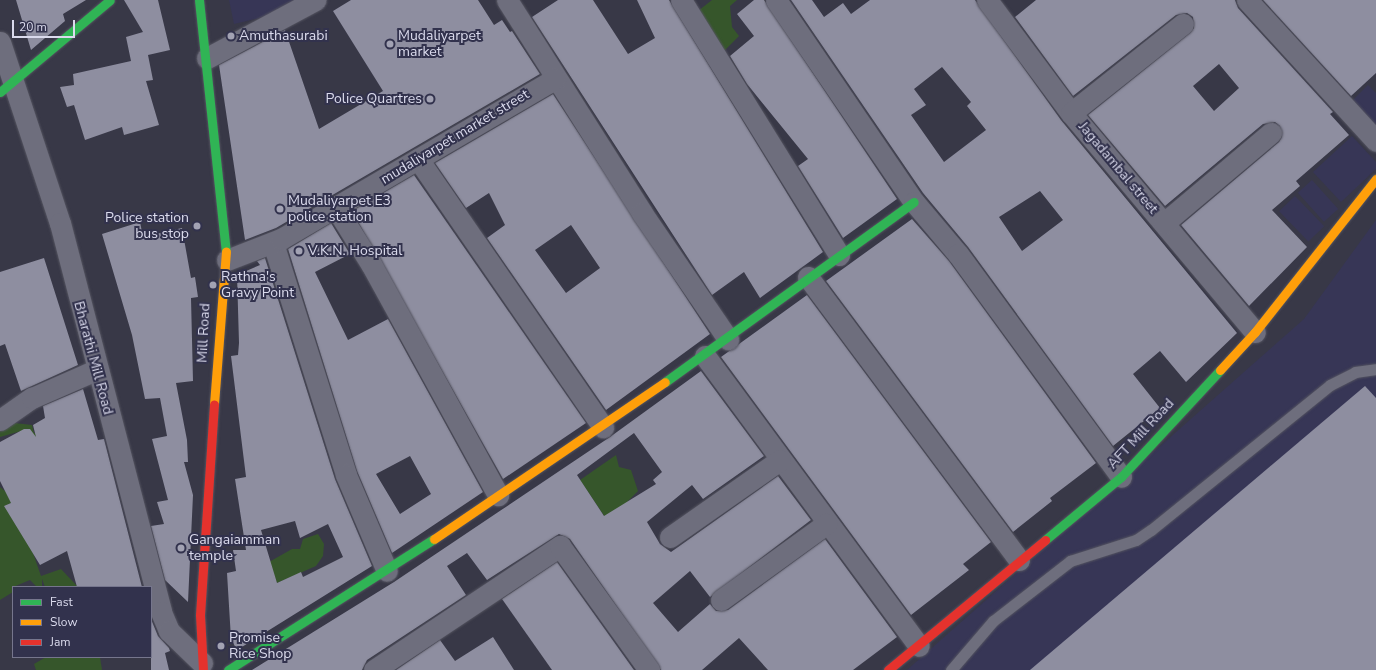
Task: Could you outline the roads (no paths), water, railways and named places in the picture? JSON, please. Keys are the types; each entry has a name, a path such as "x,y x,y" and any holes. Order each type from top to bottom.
{"street":[{"path":"6,88 110,0"},
{"name":"Mill Road","path":"199,0 207,58 210,125 227,260 221,296 200,615 202,667"},
{"path":"207,58 315,0"},
{"path":"507,0 555,78 728,340"},
{"path":"681,0 839,255"},
{"path":"776,0 914,202 962,260 1121,477"},
{"path":"1247,0 1376,141"},
{"name":"Jagadambal street","path":"990,1 1071,113 1255,332"},
{"path":"1071,113 1183,24"},
{"name":"Bharathi Mill Road","path":"0,42 6,88 60,223 96,370 161,612 169,631 202,667"},
{"name":"mudaliyarpet market street","path":"227,260 273,243 336,208 555,78"},
{"path":"1164,223 1271,133"},
{"path":"418,159 603,427"},
{"name":"AFT Mill Road","path":"888,670 1121,477 1255,332 1376,179"},
{"path":"228,670 387,571 498,495 603,427 728,340 808,277 914,202"},
{"path":"336,208 371,264 498,495"},
{"path":"273,243 346,475 387,571"},
{"path":"808,277 1019,560"},
{"path":"705,356 826,524 918,646"},
{"path":"0,420 32,398 96,370"},
{"path":"670,537 780,460"},
{"path":"721,600 826,524"},
{"path":"374,670 560,546 649,670"}],"lane":[{"path":"951,670 993,621 1070,561 1136,540 1151,530 1330,385 1355,372 1376,369"}],"place":[{"name":"Amuthasurabi","path":"231,36"},
{"name":"Mudaliyarpet market","path":"390,44"},
{"name":"Police Quartres","path":"430,99"},
{"name":"Mudaliyarpet E3 police station","path":"280,209"},
{"name":"Police station bus stop","path":"197,226"},
{"name":"V.K.N. Hospital","path":"299,251"},
{"name":"Rathna's Gravy Point","path":"213,285"},
{"name":"Gangaiamman temple","path":"181,548"},
{"name":"Promise Rice Shop","path":"221,646"}]}
